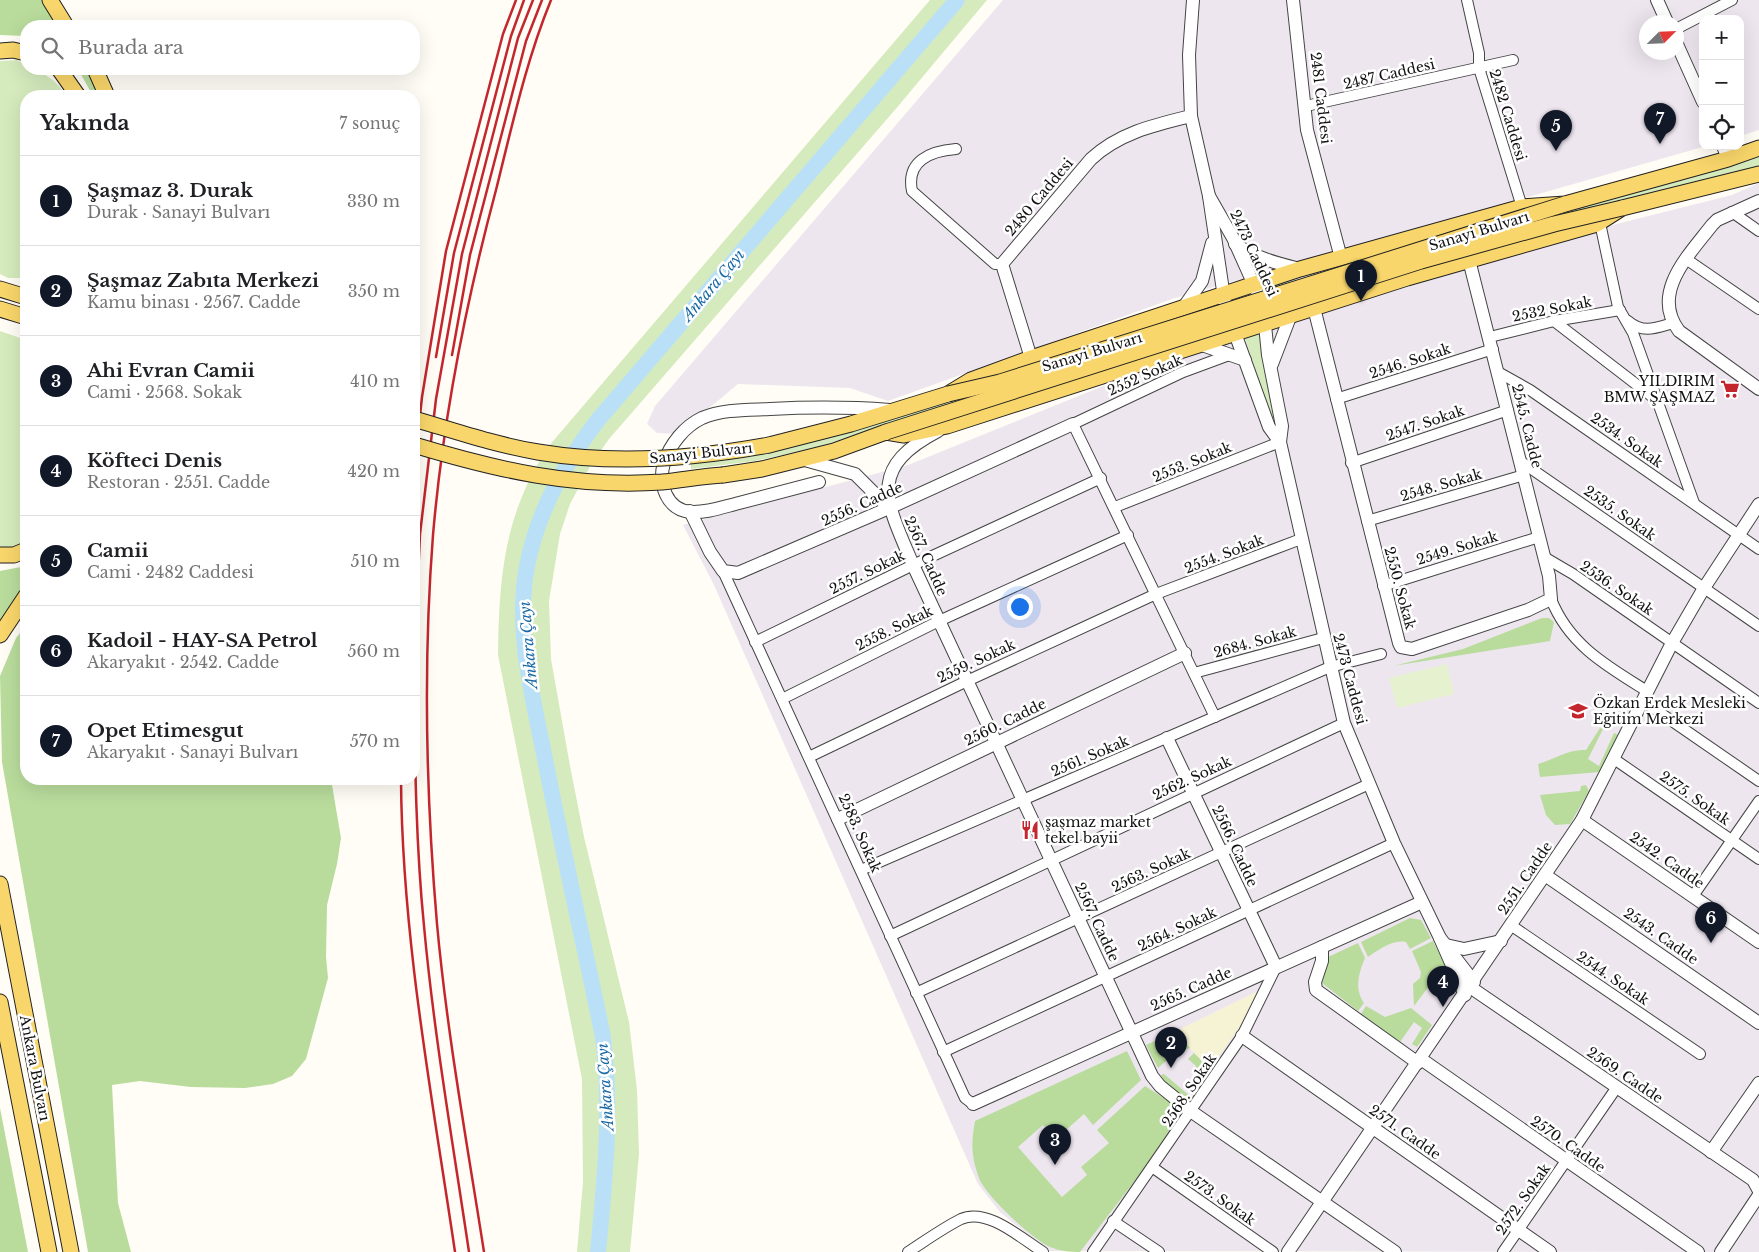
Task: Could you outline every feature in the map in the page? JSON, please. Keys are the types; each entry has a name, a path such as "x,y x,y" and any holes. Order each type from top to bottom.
{"main road":[{"path":"50,0 62,20"},
{"path":"0,51 20,52"},
{"path":"63,75 74,90"},
{"path":"97,75 104,90"},
{"name":"Sanayi Bulvarı","path":"420,421 510,446 559,455 635,459 665,458 734,452 769,445 851,424 948,394 1000,382 1726,153 1759,148"},
{"name":"Sanayi Bulvarı","path":"420,447 512,472 557,478 663,482 723,475 834,451 886,432 1421,261 1554,224 1759,174"},
{"path":"948,394 970,380 1031,358 1301,269 1522,207 1565,204"},
{"path":"886,432 904,435 947,426 1469,260 1600,224 1622,208"},
{"path":"1301,269 1296,278 1296,294 1302,303 1314,308"},
{"path":"1,289 20,290"},
{"path":"1,289 20,295"},
{"path":"0,309 20,315"},
{"path":"1180,309 1196,314 1202,321 1204,333 1198,346"},
{"path":"0,556 20,552"},
{"path":"0,635 20,605"},
{"name":"Ankara Bulvarı","path":"0,884 70,1252"},
{"name":"Ankara Bulvarı","path":"0,1002 49,1252"}],"street":[{"name":"2473 Caddesi","path":"1194,0 1189,55 1191,116 1209,196 1224,294 1235,334 1269,427 1280,442"},
{"name":"2481 Caddesi","path":"1294,0 1309,137 1341,258"},
{"name":"2482 Caddesi","path":"1467,0 1479,53 1479,68 1522,207"},
{"path":"1657,0 1664,15"},
{"path":"1684,25 1732,0"},
{"name":"2487 Caddesi","path":"1306,106 1513,60"},
{"path":"1684,60 1699,93"},
{"name":"2480 Caddesi","path":"1002,264 1090,159 1103,148 1120,137 1191,116"},
{"path":"956,149 932,154 915,166 910,177 912,191 995,264 1002,264 1031,358"},
{"name":"2473 Caddesi","path":"1209,196 1255,284 1263,306 1271,368 1282,426 1280,442 1323,638 1344,722 1394,843 1443,941"},
{"path":"1759,201 1732,212 1712,224 1686,259 1670,285 1669,299 1673,323 1682,334 1759,389"},
{"path":"1732,212 1759,231"},
{"path":"1600,224 1621,312 1633,333 1694,504"},
{"path":"1180,309 1202,281 1207,269 1214,236"},
{"path":"1235,244 1247,252 1262,258 1301,269"},
{"path":"1686,259 1759,309"},
{"name":"2545. Cadde","path":"1469,260 1492,343 1544,557 1551,599"},
{"name":"2550. Sokak","path":"1314,308 1351,463 1401,647 1406,649 1528,610 1551,599"},
{"path":"1621,312 1641,329 1648,330 1673,323"},
{"name":"2532 Sokak","path":"1492,343 1554,321 1621,312"},
{"path":"1271,368 1290,317"},
{"path":"1554,321 1655,398"},
{"name":"2546. Sokak","path":"1336,399 1492,343"},
{"path":"1198,346 1245,360"},
{"name":"2552 Sokak","path":"1073,424 1183,372 1230,355"},
{"name":"2534. Sokak","path":"1498,372 1530,390 1759,549"},
{"path":"819,482 714,509 690,512 674,505 666,496 663,488 663,465 667,454 677,439 692,423 702,418 729,411 858,408 893,410"},
{"name":"2547. Sokak","path":"1351,463 1508,410"},
{"path":"1073,424 1101,478 1215,717"},
{"name":"2556. Cadde","path":"723,571 729,574 747,571 1073,424"},
{"path":"889,508 890,482 894,466 921,439 947,426"},
{"name":"2553. Sokak","path":"1115,508 1280,442"},
{"path":"801,459 855,474 889,508"},
{"name":"2535. Sokak","path":"1520,461 1759,626"},
{"name":"2548. Sokak","path":"1367,521 1524,475"},
{"name":"2557. Sokak","path":"755,642 913,565 1101,478"},
{"name":"2551. Cadde","path":"1288,1252 1512,926 1582,820 1672,643 1704,588 1759,504"},
{"name":"2567. Cadde","path":"889,508 913,565 1152,1076 1160,1086 1192,1112 1395,1252"},
{"path":"690,512 710,552 723,571"},
{"name":"2558. Sokak","path":"782,699 939,621 1128,535"},
{"name":"2549. Sokak","path":"1384,586 1539,537"},
{"name":"2554. Sokak","path":"1156,594 1301,539"},
{"name":"2536. Sokak","path":"1544,557 1573,574 1759,703"},
{"name":"2583. Sokak","path":"723,571 810,757 943,1052 965,1098 973,1104"},
{"name":"2559. Sokak","path":"810,757 967,681 1156,594"},
{"path":"1551,599 1560,620 1585,650 1759,781"},
{"name":"2684. Sokak","path":"1194,673 1323,638"},
{"name":"2560. Cadde","path":"838,819 1185,653"},
{"name":"2561. Sokak","path":"861,870 1330,667 1381,654"},
{"name":"2562. Sokak","path":"890,936 1344,722"},
{"name":"2566. Cadde","path":"1167,738 1276,967"},
{"name":"2575. Sokak","path":"1614,759 1759,859"},
{"name":"2563. Sokak","path":"916,993 1369,784"},
{"path":"1693,896 1759,801"},
{"name":"2542. Cadde","path":"1582,820 1759,942"},
{"name":"2564. Sokak","path":"943,1052 1394,843"},
{"name":"2543. Cadde","path":"1545,875 1759,1023"},
{"name":"2565. Cadde","path":"973,1104 1422,902"},
{"name":"2544. Sokak","path":"1512,926 1700,1054"},
{"path":"1443,941 1464,949 1501,942"},
{"name":"2569. Cadde","path":"1443,941 1469,988 1753,1180 1759,1193 1721,1252"},
{"name":"2570. Cadde","path":"1322,947 1322,961 1315,982 1316,990 1698,1252"},
{"name":"2568. Sokak","path":"1093,1252 1113,1221 1192,1112 1242,1036 1276,967"},
{"name":"2571. Cadde","path":"1242,1036 1550,1252"},
{"path":"1711,1152 1759,1083"},
{"name":"2572. Sokak","path":"1504,1252 1617,1087"},
{"name":"2573. Sokak","path":"1152,1167 1273,1252"},
{"path":"908,1252 962,1218 979,1217 1003,1224 1043,1252"},
{"path":"1113,1221 1159,1252"}],"shaded area":[{"path":"1003,0 1759,0 1759,130 1744,135 1744,15 1699,15 1699,148 1172,299 888,401 850,388 738,384 678,434 657,433 647,424 655,406"},
{"path":"1759,183 1759,1252 1048,1251 1000,1212 978,1184 714,585 683,525 908,465 1321,298 1732,195"},
{"path":"1256,992 1257,995 1245,1019 1210,1069 1174,1032"}],"green space":[{"path":"0,0 45,0 58,20 20,20 20,36 0,35"},
{"path":"930,0 987,0 894,111 609,439 592,463 570,504 560,534 549,601 551,659 584,837 629,1022 637,1090 639,1154 630,1252 577,1252 583,1182 582,1079 498,655 503,572 513,522 533,472 548,447"},
{"path":"17,60 20,62 20,75 45,75 62,90 20,90 20,278 8,278 0,274 0,61"},
{"path":"81,75 91,75 97,90 90,90"},
{"path":"1759,157 1759,166 1747,170 1278,302 1273,287"},
{"path":"1209,303 1214,321 815,448 755,461 691,469 691,464 759,453 1175,321"},
{"path":"0,331 20,338 20,547 0,550"},
{"path":"1260,332 1277,431 1245,338"},
{"path":"20,567 20,604 0,631 0,571"},
{"path":"1542,618 1549,618 1554,622 1550,641 1393,666 1463,649"},
{"path":"20,633 20,785 332,785 341,838 327,905 326,957 328,978 306,1059 292,1076 273,1084 245,1088 191,1087 140,1081 112,1085 118,1203 131,1252 88,1252 2,762 0,676 16,638"},
{"path":"1447,664 1454,694 1397,708 1389,678"},
{"path":"1600,728 1603,729 1588,759 1599,766 1614,733 1619,735 1600,772 1540,777 1538,764 1567,753 1586,750"},
{"path":"1586,785 1589,791 1570,824 1555,825 1546,815 1540,795 1580,791 1581,786"},
{"path":"1410,918 1421,920 1431,938 1410,949 1406,942 1396,942 1381,948 1368,957 1361,942"},
{"path":"1433,941 1451,977 1439,973 1414,1006 1413,984 1420,978 1421,972 1412,951"},
{"path":"1358,943 1365,958 1359,975 1358,986 1364,1003 1358,1011 1322,983 1328,957"},
{"path":"1366,1006 1385,1017 1411,1008 1432,1025 1417,1047 1412,1044 1422,1028 1414,1022 1400,1042 1361,1014"},
{"path":"1174,1032 1190,1048 1175,1053 1158,1068 1146,1045"},
{"path":"1127,1051 1141,1080 1093,1125 1084,1114 1056,1139 1043,1125 1018,1147 1062,1197 1087,1175 1081,1167 1109,1143 1097,1130 1145,1086 1187,1113 1080,1252 1053,1248 1042,1243 1022,1227 983,1186 973,1156 972,1143 975,1121"},
{"path":"1194,1053 1210,1069 1195,1091 1193,1089 1202,1075 1199,1073 1196,1076 1192,1072 1196,1066 1188,1059"},
{"path":"1164,1074 1191,1097 1189,1101 1165,1083 1161,1075"},
{"path":"0,1108 28,1252 0,1252"}],"waterway":[{"name":"Ankara Çayı","path":"598,1252 606,1145 606,1064 603,1037 527,666 524,643 523,596 530,551 536,531 553,492 574,454 598,420 957,0"}],"railway":[{"path":"420,415 446,251 503,34 516,0"},
{"path":"436,357 454,253 511,36 524,0"},
{"path":"420,534 436,399 462,254 518,38 533,0"},
{"path":"452,355 470,255 526,41 542,0"},
{"path":"484,1252 452,1047 441,965 433,875 427,729 430,583 437,491 457,361 485,232 520,94 534,46 551,0"},
{"path":"401,785 403,838 412,957 455,1252"},
{"path":"415,785 421,896 428,967 438,1049 469,1252"}],"place":[{"name":"Opet Etimesgut","path":"1660,144"},
{"name":"Camii","path":"1556,151"},
{"name":"Şaşmaz 3. Durak","path":"1361,301"},
{"name":"YILDIRIM BMW ŞAŞMAZ","path":"1730,389"},
{"name":"Özkan Erdek Mesleki Eğitim Merkezi","path":"1578,711"},
{"name":"şaşmaz market tekel bayii","path":"1030,830"},
{"name":"Kadoil - HAY-SA Petrol","path":"1711,943"},
{"name":"Köfteci Denis","path":"1443,1007"},
{"name":"Şaşmaz Zabıta Merkezi","path":"1171,1068"},
{"name":"Ahi Evran Camii","path":"1055,1165"}]}
